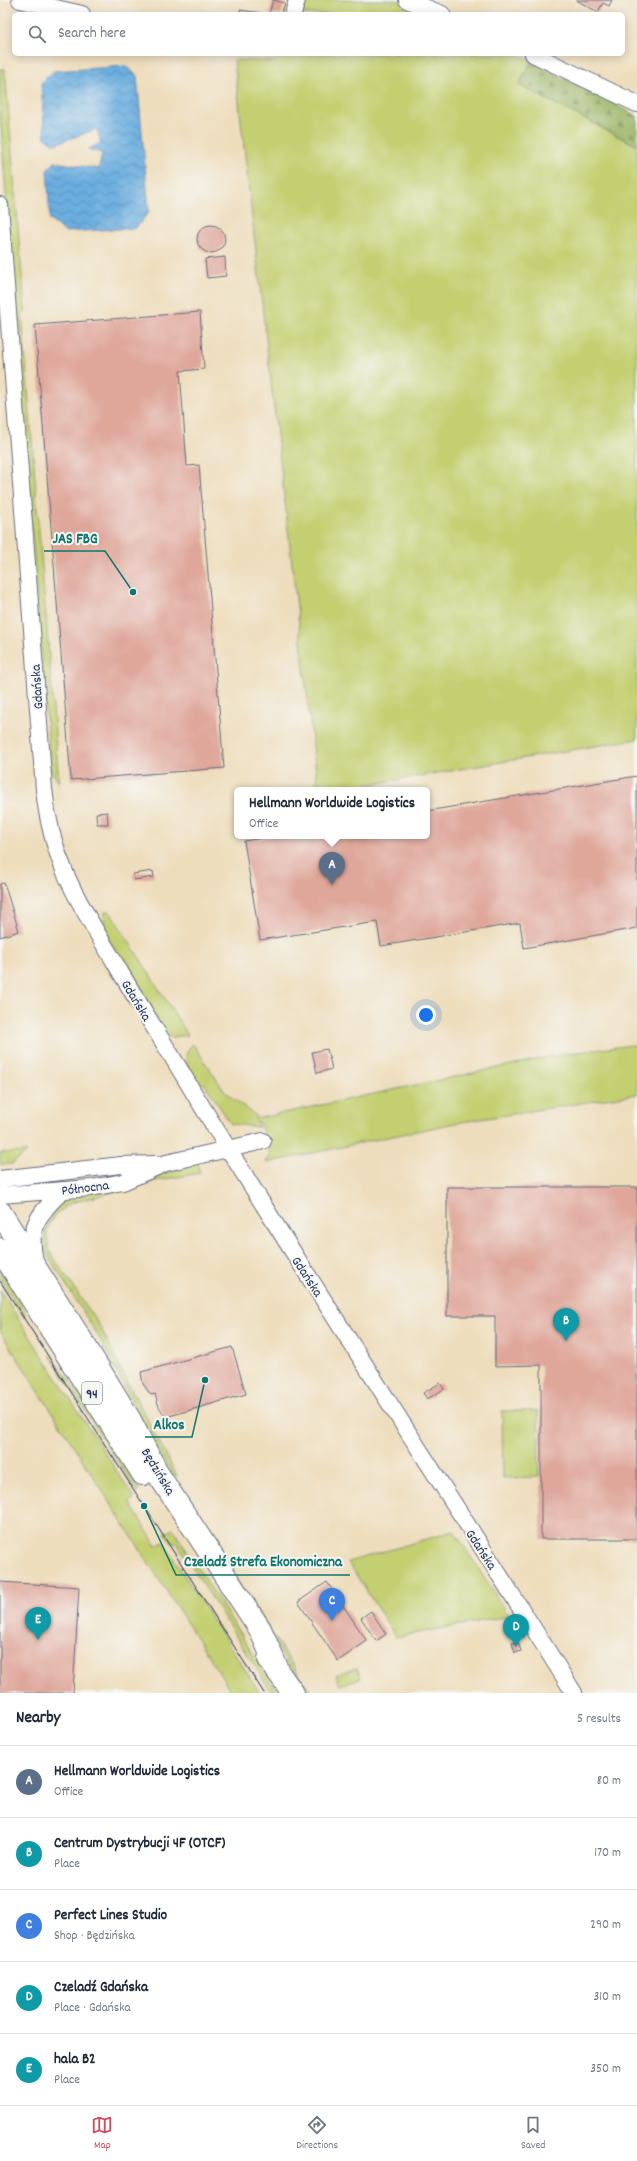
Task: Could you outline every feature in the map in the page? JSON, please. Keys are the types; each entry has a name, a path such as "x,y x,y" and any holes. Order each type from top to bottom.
{"main road":[{"name":"Będzińska","path":"0,1212 130,1420 158,1474 260,1629 278,1670"},
{"name":"Będzińska","path":"0,1249 214,1582 250,1636 278,1670 293,1693"}],"street":[{"path":"20,0 73,12"},
{"path":"294,12 297,0"},
{"path":"407,0 437,12"},
{"path":"537,56 637,104"},
{"name":"Gdańska","path":"0,205 44,789 55,848 64,873 79,903 229,1149 574,1693"},
{"name":"Północna","path":"0,1179 121,1165 166,1163 263,1141"},
{"name":"Północna","path":"0,1195 62,1190 123,1182 166,1163"},
{"path":"36,1268 31,1237 40,1215 62,1190"}],"green space":[{"path":"308,0 396,0 430,12 302,12 304,5"},
{"path":"281,56 521,56 531,61 519,85 637,146 637,739 354,787 318,787 234,60 275,61"},
{"path":"531,61 637,116 637,146 519,85"},
{"path":"0,69 5,69 25,311 22,315 59,783 50,768 0,115"},
{"path":"106,911 111,913 188,1035 172,1037 165,1032 105,933 104,916"},
{"path":"193,1044 225,1092 255,1115 255,1119 563,1054 632,1045 637,1045 637,1094 450,1124 266,1163 270,1153 260,1124 256,1120 259,1127 231,1124 204,1083 200,1086 193,1076 186,1060 186,1054"},
{"path":"27,1152 12,1164 0,1164 0,1153"},
{"path":"198,1163 200,1173 155,1181 71,1203 55,1215 47,1229 48,1249 101,1328 121,1370 177,1476 172,1474 151,1439 100,1339 45,1251 44,1236 52,1215 49,1212 73,1195 139,1181"},
{"path":"0,1266 19,1298 25,1319 0,1279"},
{"path":"0,1290 134,1498 129,1502 156,1546 163,1542 260,1693 232,1693 0,1331"},
{"path":"50,1355 98,1420 139,1489 137,1492"},
{"path":"502,1411 538,1411 539,1477 503,1478"},
{"path":"173,1529 278,1693 272,1693 177,1543 172,1543 165,1533"},
{"path":"454,1531 509,1616 396,1637 348,1562"},
{"path":"234,1576 311,1693 306,1693 232,1578"},
{"path":"357,1668 361,1678 340,1685 336,1675"}],"water":[{"path":"126,66 137,76 149,212 136,228 65,232 50,220 47,170 55,162 99,169 102,153 88,149 101,143 97,129 55,144 45,138 41,83 54,71"}],"building":[{"path":"273,0 285,3 282,12 270,12"},
{"path":"576,0 612,0 609,6 603,3 598,12"},
{"path":"240,10 254,12 240,12"},
{"path":"211,225 221,229 225,239 221,249 211,253 201,249 197,239 201,229"},
{"path":"225,257 226,276 207,278 205,259"},
{"path":"200,312 204,369 180,371 187,466 199,465 224,768 71,780 35,325"},
{"path":"637,776 637,928 524,948 520,923 381,946 377,922 260,940 244,841 256,839 430,839 430,810"},
{"path":"107,812 108,824 97,824 96,813"},
{"path":"153,871 154,877 134,880 133,874"},
{"path":"4,883 19,931 0,937 0,884"},
{"path":"327,1049 332,1069 317,1073 312,1052"},
{"path":"447,1187 637,1187 637,1539 541,1539 541,1365 495,1366 495,1316 447,1316"},
{"path":"232,1347 246,1394 166,1417 159,1407 155,1394 151,1395 143,1384 141,1372"},
{"path":"440,1383 444,1389 427,1399 423,1393"},
{"path":"0,1582 79,1587 73,1693 0,1693"},
{"path":"327,1582 367,1641 338,1661 298,1602"},
{"path":"371,1611 386,1634 376,1641 361,1618"},
{"path":"518,1642 521,1651 515,1653 512,1643"}],"tram line":[{"path":"0,1281 264,1693"}],"place":[{"name":"JAS FBG","path":"133,592"},
{"name":"Hellmann Worldwide Logistics","path":"332,885"},
{"name":"Centrum Dystrybucji 4F (OTCF)","path":"566,1341"},
{"name":"Alkos","path":"205,1380"},
{"name":"Czeladź Strefa Ekonomiczna","path":"144,1506"},
{"name":"Perfect Lines Studio","path":"332,1621"},
{"name":"hala B2","path":"38,1640"},
{"name":"Czeladź Gdańska","path":"516,1647"}]}
